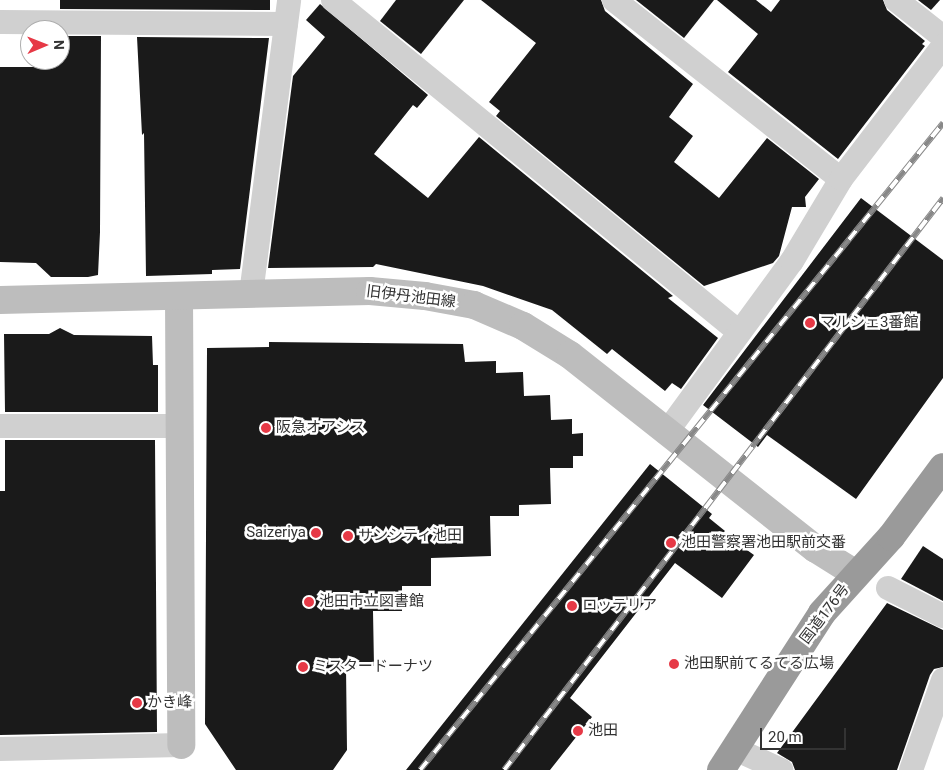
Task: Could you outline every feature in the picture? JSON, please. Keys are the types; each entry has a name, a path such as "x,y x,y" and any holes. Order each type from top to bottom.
{"highway":[{"name":"国道176号","path":"728,760 822,613 891,537 943,467"}],"street":[{"path":"251,294 289,0"},
{"path":"333,0 739,332"},
{"path":"614,0 841,178"},
{"path":"896,0 943,38"},
{"path":"0,22 286,24"},
{"path":"666,433 792,261 841,178 943,46"},
{"name":"旧伊丹池田線","path":"0,300 370,291 425,296 474,305 523,326 570,355 666,433 816,549 856,574"},
{"path":"0,749 181,745 179,296"},
{"path":"0,426 179,426"},
{"path":"888,588 943,616"},
{"path":"911,770 943,680"},
{"path":"728,760 781,770"}],"building":[{"path":"60,0 270,0 270,10 60,9"},
{"path":"396,0 464,0 421,54 380,21"},
{"path":"481,0 601,0 605,11 693,84 669,117 693,136 674,162 719,198 767,138 819,179 805,197 806,207 792,207 779,256 773,263 704,286 496,116 500,111 489,102 536,43"},
{"path":"636,0 714,0 684,38"},
{"path":"717,0 756,0 771,12 780,0 883,0 887,10 925,41 922,44 925,46 838,159 728,72 758,34"},
{"path":"918,0 940,0 931,10"},
{"path":"320,4 428,95 417,108 413,105 374,154 428,198 479,137 673,296 668,298 718,338 681,389 672,383 665,391 612,349 607,354 552,310 483,286 376,264 373,267 268,268 293,76 325,37 306,20"},
{"path":"70,36 101,36 98,275 88,277 51,277 36,263 0,262 0,67 20,67 20,70 70,70"},
{"path":"137,37 269,38 240,269 212,270 212,274 146,276 144,133 142,135"},
{"path":"861,198 943,260 943,378 856,499 767,435 758,447 703,405"},
{"path":"60,328 74,335 152,336 153,365 158,365 158,412 5,412 4,334 49,334"},
{"name":"サンシティ池田","path":"269,342 463,344 465,362 496,361 496,373 523,372 524,396 550,395 551,420 572,419 572,434 583,433 583,456 573,456 573,468 550,468 551,504 519,505 519,516 490,516 491,556 431,558 431,586 402,586 402,611 373,611 374,666 346,667 347,750 333,770 236,770 205,724 207,348 269,347"},
{"path":"5,440 155,440 157,732 0,735 0,491 5,491"},
{"path":"650,464 712,514 709,518 725,531 723,533 754,555 722,598 675,563 570,698 592,717 550,770 406,770"},
{"path":"923,546 943,559 943,601 901,579"},
{"path":"887,603 943,630 943,667 934,669 930,675 897,770 795,770 792,762 777,753"}],"railway":[{"path":"420,770 943,123"},
{"path":"504,770 943,198"}],"place":[{"name":"マルシェ3番館","path":"810,323"},
{"name":"阪急オアシス","path":"266,428"},
{"name":"Saizeriya","path":"316,533"},
{"name":"サンシティ池田","path":"348,536"},
{"name":"池田警察署池田駅前交番","path":"671,543"},
{"name":"池田市立図書館","path":"309,602"},
{"name":"ロッテリア","path":"572,606"},
{"name":"池田駅前てるてる広場","path":"674,664"},
{"name":"ミスタードーナツ","path":"303,667"},
{"name":"かき峰","path":"137,703"},
{"name":"池田","path":"578,731"}]}
